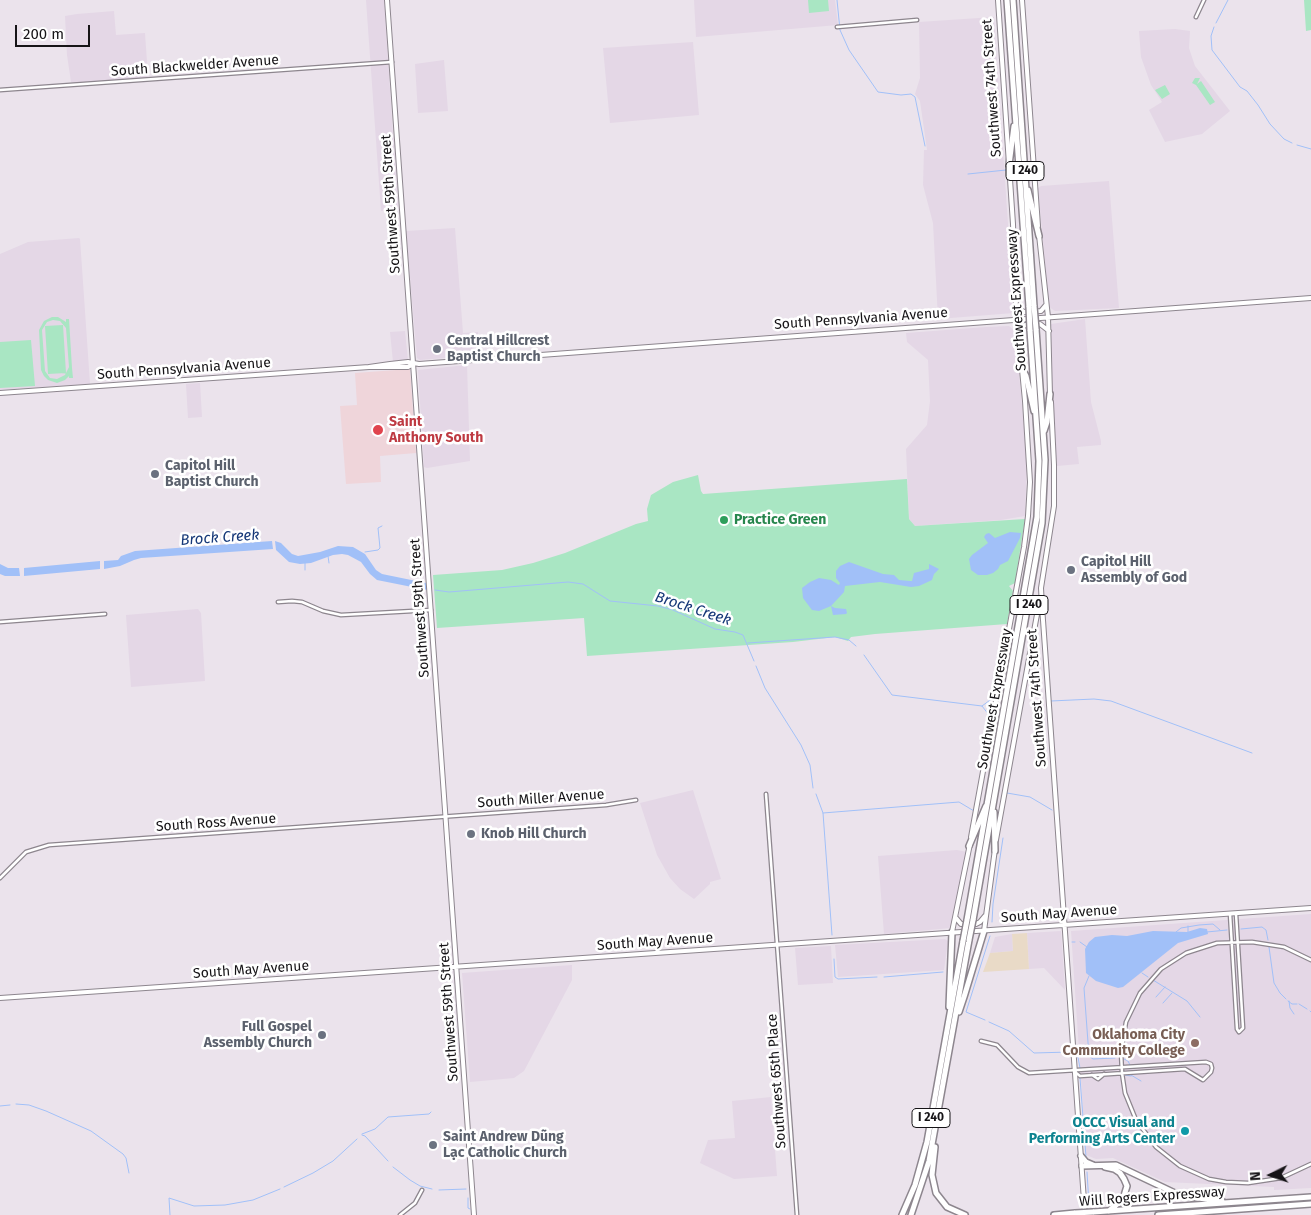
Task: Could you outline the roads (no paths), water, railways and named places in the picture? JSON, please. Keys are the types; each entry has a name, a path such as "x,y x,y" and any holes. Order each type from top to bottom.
{"highway":[{"name":"Southwest Expressway","path":"911,1215 929,1161 937,1120 966,940 1041,535 1045,484 1043,434 1015,118 1008,0"},
{"name":"Southwest Expressway","path":"1013,0 1026,184 1031,306"},
{"path":"1009,165 1015,118"},
{"path":"1026,184 1039,236"},
{"name":"Southwest Expressway","path":"992,800 1035,534 1039,483 1033,330"},
{"path":"1022,368 1026,376 1037,421"},
{"path":"1043,434 1047,422 1050,394"},
{"path":"969,846 992,800"},
{"path":"992,800 995,851"},
{"path":"952,1020 964,997 984,931"},
{"path":"952,932 952,1020"},
{"name":"Southwest Expressway","path":"902,1215 915,1185 927,1142 952,1020"},
{"path":"937,1120 932,1169 934,1188 939,1198 947,1207 965,1215"},
{"path":"1081,1156 1086,1162 1093,1165"},
{"path":"1082,1167 1116,1165 1175,1193 1230,1203"},
{"path":"1082,1167 1111,1168 1117,1170 1123,1176 1126,1194 1121,1202 1109,1211"},
{"name":"Will Rogers Expressway","path":"1054,1215 1311,1197"},
{"name":"Will Rogers Expressway","path":"1158,1215 1311,1204"},
{"path":"1205,1215 1233,1210"}],"main road":[{"name":"Southwest 59th Street","path":"387,0 474,1215"},
{"name":"Southwest 74th Street","path":"952,932 1016,592 1028,516 1030,482 1030,459 1016,306 998,0"},
{"name":"Southwest 74th Street","path":"1022,0 1039,236 1049,331 1054,461 1054,506 1041,588 1084,1215"},
{"name":"South Pennsylvania Avenue","path":"0,393 369,368 408,362 414,364 1311,298"},
{"path":"1016,306 1024,312 1041,310 1046,304"},
{"path":"1018,334 1025,325 1040,324 1049,331"},
{"path":"984,931 995,851 1041,588"},
{"name":"South May Avenue","path":"0,998 1311,908"},
{"path":"955,916 958,922 962,924 978,924 985,916"}],"street":[{"path":"1196,17 1204,0"},
{"path":"840,27 917,20"},
{"name":"South Blackwelder Avenue","path":"0,90 392,62"},
{"path":"278,602 302,602 323,611 341,615 431,610"},
{"path":"0,622 105,614"},
{"name":"Southwest 65th Place","path":"766,794 797,1215"},
{"name":"South Miller Avenue","path":"446,817 606,805 636,800"},
{"name":"South Ross Avenue","path":"0,878 26,852 48,845 446,817"},
{"path":"1230,914 1237,1029 1239,1032 1243,1028 1236,913"},
{"path":"1231,935 1237,934"},
{"path":"1311,960 1299,953 1275,945 1258,942 1231,942 1209,945 1186,953 1166,965 1151,978 1136,1000 1126,1022 1122,1044 1122,1073 1128,1100 1143,1132 1160,1152 1171,1161 1190,1172 1217,1181 1253,1183 1281,1178 1311,1164"},
{"path":"981,1041 998,1045 1018,1067 1029,1073 1207,1062 1211,1064 1212,1068 1211,1072 1203,1080 1185,1069 1080,1076 1074,1071"},
{"path":"1101,1069 1102,1074"},
{"path":"400,1215 415,1202 422,1190"}],"water":[{"path":"1010,532 1021,533 1008,561 1000,565 993,573 987,575 978,575 971,570 969,559 988,543 984,537 986,534 989,533 995,538"},
{"name":"Brock Creek","path":"272,541 273,549 141,558 120,566 104,569 104,561 118,560 121,556 135,551"},
{"name":"Brock Creek","path":"275,541 281,543 292,554 298,556 338,546 353,547 365,554 376,570 382,574 426,583 427,590 377,580 361,562 348,555 333,555 311,563 289,562 276,550"},
{"path":"100,561 100,569 24,576 24,568"},
{"path":"849,562 883,574 894,575 899,580 910,581 912,581 914,573 929,569 929,564 939,569 934,574 932,580 919,586 911,587 880,582 845,586 844,592 831,606 819,611 812,610 803,598 802,588 819,578 831,580 839,585 836,571 840,566"},
{"path":"0,564 8,568 19,568 20,576 0,574"},
{"path":"831,606 846,609 847,613 833,615"},
{"path":"1200,928 1207,929 1208,934 1178,943 1123,987 1118,988 1096,981 1086,973 1085,949 1095,937 1127,936 1153,931 1187,932"}],"waterway":[{"path":"837,0 840,30 849,50 878,92 901,95 911,94 915,97 925,146"},
{"path":"1216,23 1228,0"},
{"path":"1214,27 1211,36 1212,50 1240,87 1247,91 1258,105 1270,124 1284,139 1292,143"},
{"path":"1297,145 1311,149"},
{"path":"968,174 1006,170"},
{"path":"365,552 380,548 378,528 382,526"},
{"path":"328,556 329,563"},
{"path":"305,563 305,570"},
{"name":"Brock Creek","path":"435,590 449,592 568,582 583,584 610,601 658,606 673,610 715,629 743,635 754,661"},
{"path":"748,643 835,637 849,640 856,646"},
{"path":"864,655 892,695 982,706 989,715 983,760"},
{"name":"Brock Creek","path":"756,666 765,688 801,745 810,765 813,788"},
{"path":"982,706 993,698"},
{"path":"1051,701 1094,699 1111,701 1252,753"},
{"path":"1007,793 1030,797 1052,810"},
{"path":"816,794 823,813 832,935"},
{"name":"Brock Creek","path":"823,813 959,802 974,811"},
{"name":"Brock Creek","path":"992,922 1003,838"},
{"path":"1176,932 1181,928 1213,924 1220,930"},
{"path":"1188,926 1188,933"},
{"path":"1241,929 1262,927 1266,930 1268,940"},
{"path":"1207,932 1227,930"},
{"path":"985,1020 966,1012 990,936"},
{"name":"Brock Creek","path":"1080,942 1087,947"},
{"path":"1269,947 1274,983 1286,999"},
{"path":"834,959 835,977 838,979 877,977"},
{"path":"884,977 943,972"},
{"name":"Brock Creek","path":"1142,973 1148,977"},
{"path":"1089,976 1084,988 1089,1056 1093,1059 1115,1058"},
{"name":"Brock Creek","path":"1153,980 1187,1001 1200,1017"},
{"path":"1156,997 1165,987"},
{"path":"1163,1003 1172,993"},
{"path":"1288,1001 1292,1004 1297,1004"},
{"path":"1289,1001 1290,1008 1294,1014"},
{"path":"1299,1004 1307,1009"},
{"path":"989,1022 1009,1031 1034,1053 1070,1052"},
{"path":"1077,1052 1080,1068"},
{"path":"1124,1059 1130,1065"},
{"path":"1125,1075 1131,1076"},
{"path":"1131,1075 1141,1081"},
{"path":"1080,1078 1086,1157"},
{"path":"16,1104 29,1105 46,1111 91,1131 123,1154 126,1158 129,1173"},
{"path":"0,1106 10,1105"},
{"path":"362,1134 375,1129 388,1117 429,1114 431,1112"},
{"path":"362,1135 388,1161"},
{"path":"284,1187 333,1161 357,1139"},
{"path":"393,1167 420,1186 432,1189"},
{"path":"1087,1172 1089,1204"},
{"path":"170,1215 169,1198 194,1206 225,1205 253,1200 280,1189"},
{"path":"439,1190 466,1189"},
{"path":"468,1198 468,1208 470,1209"}],"place":[{"name":"Central Hillcrest Baptist Church","path":"437,349"},
{"name":"Saint Anthony South","path":"378,430"},
{"name":"Capitol Hill Baptist Church","path":"155,474"},
{"name":"Practice Green","path":"724,520"},
{"name":"Capitol Hill Assembly of God","path":"1071,570"},
{"name":"Knob Hill Church","path":"471,834"},
{"name":"Full Gospel Assembly Church","path":"322,1035"},
{"name":"Oklahoma City Community College","path":"1195,1043"},
{"name":"OCCC Visual and Performing Arts Center","path":"1185,1131"},
{"name":"Saint Andrew Dũng Lạc Catholic Church","path":"433,1145"}]}
